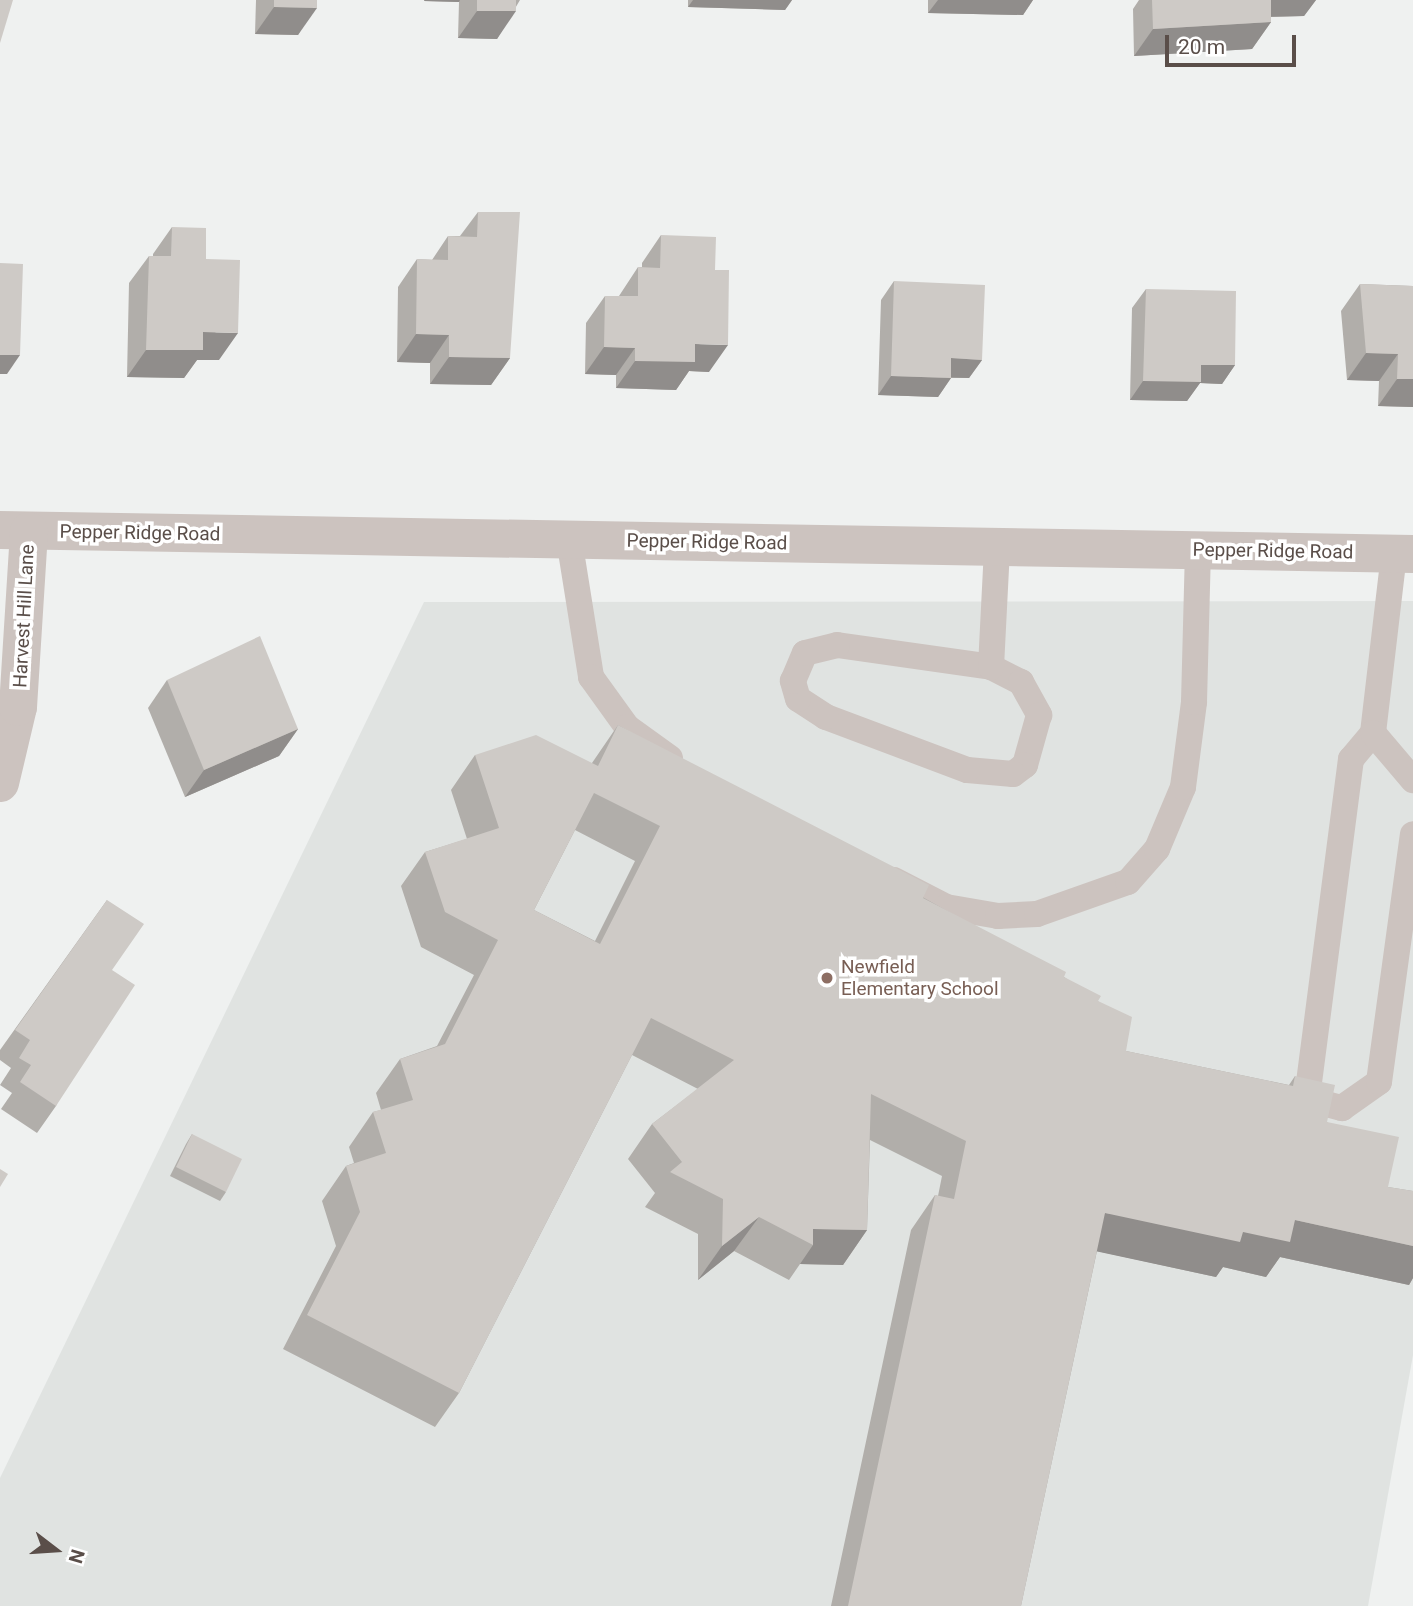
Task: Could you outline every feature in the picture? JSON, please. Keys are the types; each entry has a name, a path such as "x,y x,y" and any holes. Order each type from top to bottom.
{"street":[{"name":"Pepper Ridge Road","path":"14,531 1403,554"},
{"name":"Harvest Hill Lane","path":"0,783 18,707 14,531"}],"lane":[{"path":"569,540 591,677 627,727 696,777"},
{"path":"991,667 997,547"},
{"path":"874,870 946,907 998,916 1037,914 1129,882 1157,849 1183,788 1194,702 1198,550"},
{"path":"1403,554 1373,733 1351,759 1308,1092 1319,1101 1342,1108 1379,1082 1413,834"},
{"path":"828,646 991,667 1021,682 1039,715 1034,750 1013,774 967,770 826,717 798,699 793,681 805,653 828,646"},
{"path":"1373,733 1413,780"}],"shaded area":[{"name":"Newfield Elementary School","path":"1413,601 1413,1355 1368,1606 0,1606 0,1478 424,602"}],"building":[{"path":"0,0 13,0 0,43"},
{"path":"274,0 317,0 317,8 274,7"},
{"path":"477,0 516,0 516,11 477,11"},
{"path":"1152,0 1271,0 1271,22 1153,29"},
{"path":"478,212 520,212 510,358 449,357 449,335 416,334 417,259 448,260 448,236 477,237"},
{"path":"172,227 206,228 206,259 240,260 238,333 203,332 203,350 146,350 149,256 171,256"},
{"path":"661,235 716,237 715,270 729,270 728,345 695,344 695,362 635,361 635,348 604,347 605,296 638,296 638,267 660,268"},
{"path":"0,263 23,264 20,355 0,355"},
{"path":"894,281 985,285 982,360 951,358 951,378 891,376"},
{"path":"1360,284 1413,286 1413,379 1397,379 1398,354 1366,353"},
{"path":"1146,289 1236,291 1235,365 1201,365 1201,382 1143,381"},
{"path":"260,636 298,729 204,770 167,680"},
{"path":"618,725 929,885 923,898 1066,972 1064,977 1101,996 1098,1001 1132,1017 1126,1051 1293,1086 1295,1076 1335,1085 1327,1122 1399,1137 1388,1187 1413,1191 1413,1246 1295,1220 1290,1242 1243,1232 1240,1242 1105,1213 1021,1606 848,1606 935,1195 954,1199 966,1141 871,1094 867,1230 813,1229 813,1245 759,1217 722,1246 723,1199 670,1172 682,1162 652,1124 734,1060 651,1018 459,1393 307,1315 360,1212 346,1166 386,1153 373,1112 413,1100 400,1059 445,1044 498,940 445,912 425,852 499,828 475,755 536,735 598,766","holes":["594,793 660,826 600,944 534,910"]},
{"path":"107,900 144,924 112,970 135,985 56,1106 20,1082 31,1065 19,1058 30,1040 15,1030"},
{"path":"192,1134 242,1159 226,1192 176,1167"},
{"path":"0,1169 8,1174 0,1187"}],"place":[{"name":"Newfield Elementary School","path":"827,978"}]}
